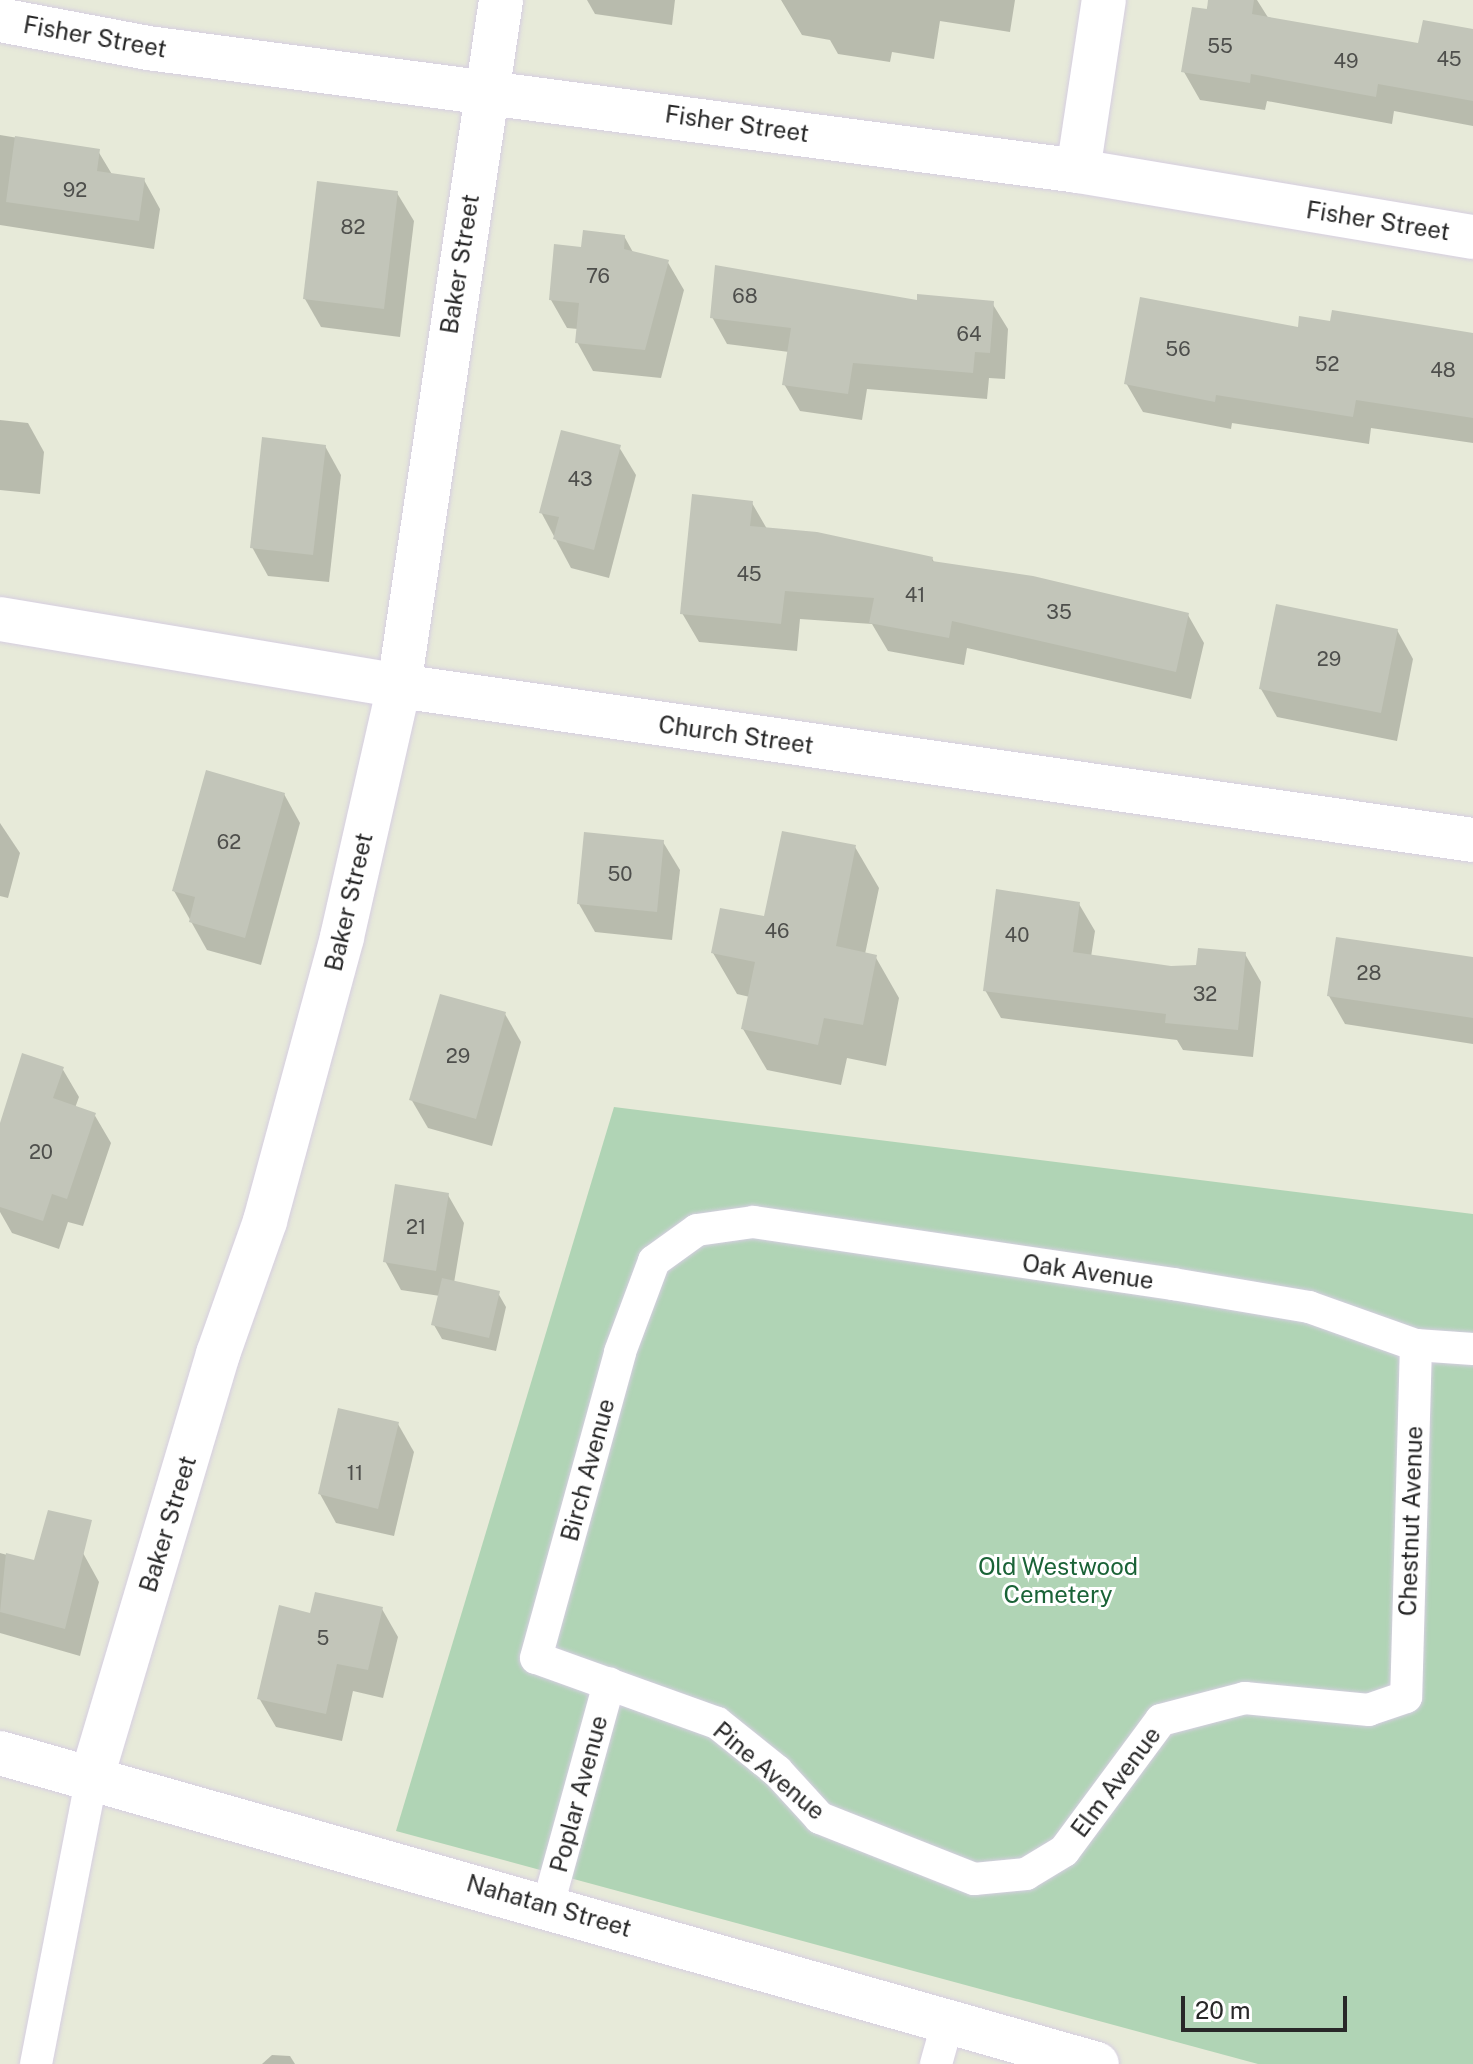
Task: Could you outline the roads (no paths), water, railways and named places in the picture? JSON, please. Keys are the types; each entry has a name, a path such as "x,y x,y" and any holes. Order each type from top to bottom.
{"street":[{"name":"Baker Street","path":"91,1780 218,1354 265,1221 342,937 399,686 501,0"},
{"path":"1078,171 1104,0"},
{"name":"Fisher Street","path":"0,20 148,48 487,89 1078,171 1473,237"},
{"name":"Church Street","path":"0,619 399,686 1473,840"},
{"name":"Nahatan Street","path":"0,1753 548,1905 1097,2064"}],"lane":[{"name":"Oak Avenue","path":"697,1230 753,1222 1173,1284 1309,1307 1416,1345 1473,1349"},
{"name":"Birch Avenue","path":"609,1683 536,1658 620,1352 654,1261 697,1230"},
{"name":"Chestnut Avenue","path":"1406,1697 1416,1345"},
{"name":"Pine Avenue","path":"609,1683 717,1723 777,1771 820,1818 974,1879"},
{"name":"Poplar Avenue","path":"548,1905 609,1683"},
{"name":"Elm Avenue","path":"974,1879 1026,1874 1064,1851 1161,1720 1245,1698 1369,1710 1406,1697"},
{"path":"36,2064 91,1780"},
{"path":"936,2064 948,2021"}],"park label":[{"name":"Old Westwood Cemetery","path":"1058,1581"}]}
